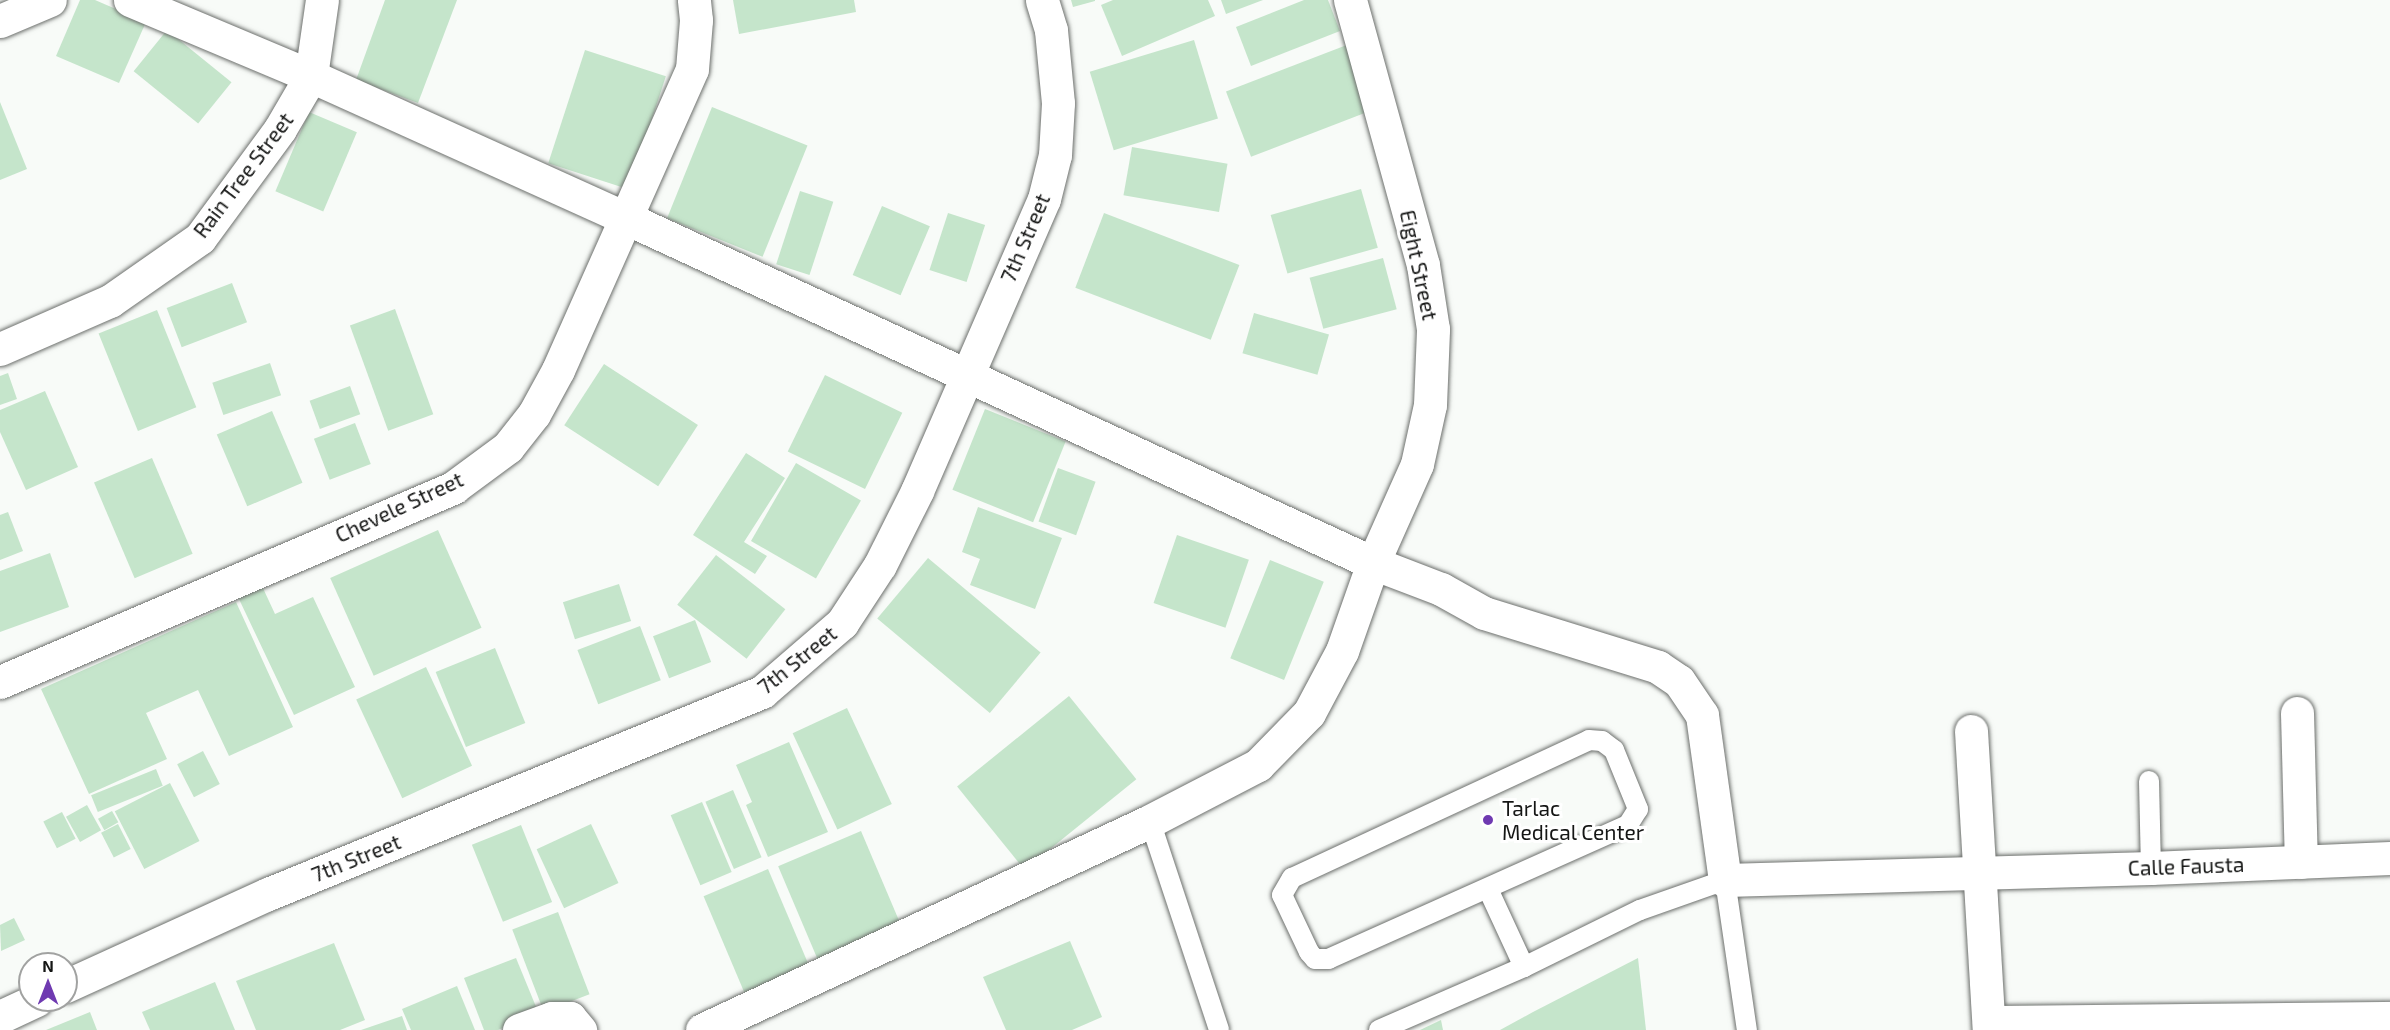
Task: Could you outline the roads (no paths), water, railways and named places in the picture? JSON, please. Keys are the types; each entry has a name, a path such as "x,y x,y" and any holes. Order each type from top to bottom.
{"street":[{"path":"0,21 50,0"},
{"path":"130,0 310,76 626,218 965,377 1373,563 1441,589 1484,613 1658,668 1679,681 1702,715 1725,880"},
{"name":"Rain Tree Street","path":"0,349 110,301 200,238 280,129 310,76 322,0"},
{"name":"Chevele Street","path":"0,682 454,487 508,447 534,414 558,370 692,69 696,20 694,0"},
{"name":"7th Street","path":"78,981 268,894 762,692 842,623 880,565 906,512 1044,199 1055,155 1058,103 1051,30 1042,0"},
{"name":"Eight Street","path":"702,1030 1149,821 1258,765 1309,713 1342,651 1373,563 1417,464 1430,405 1433,329 1423,265 1350,0"},
{"path":"2297,713 2301,862"},
{"path":"1971,731 1989,1026 2390,1018"},
{"name":"Calle Fausta","path":"1725,880 2151,868 2390,858"},
{"path":"0,1017 18,1008"},
{"path":"519,1030 552,1018 570,1018 580,1030"}],"lane":[{"path":"1589,740 1602,741 1614,750 1638,809 1628,825 1488,888 1329,959 1315,959 1309,952 1282,895 1292,878 1589,740"},
{"path":"2149,781 2151,868"},
{"path":"1149,821 1219,1030"},
{"path":"1379,1030 1524,967 1640,910 1725,880 1747,1030"},
{"path":"1488,888 1524,967"}],"place":[{"name":"Tarlac Medical Center","path":"1488,820"}]}
